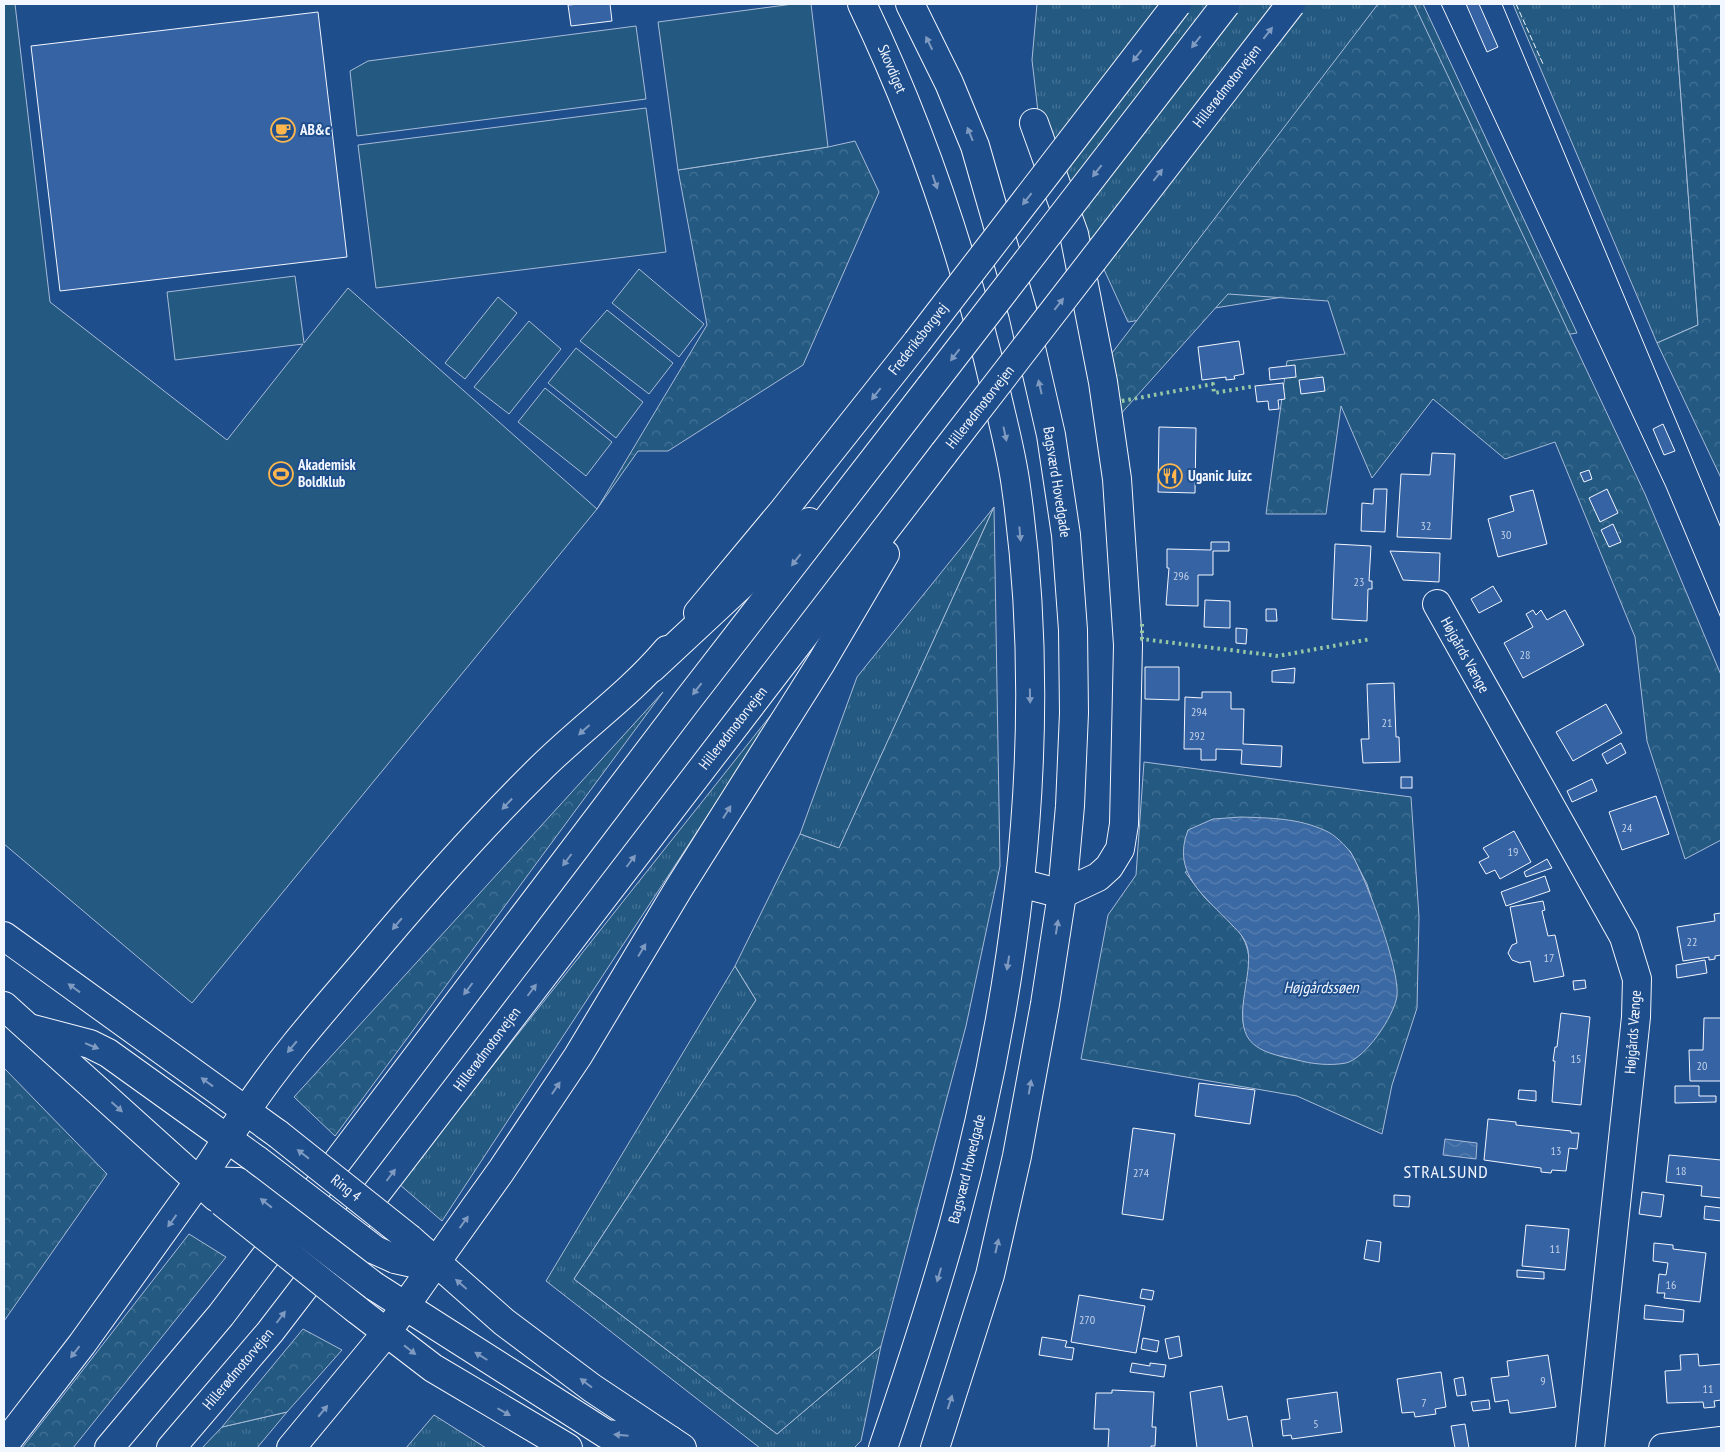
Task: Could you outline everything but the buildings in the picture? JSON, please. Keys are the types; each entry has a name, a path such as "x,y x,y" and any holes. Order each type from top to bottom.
{"main road":[{"name":"Skovdiget","path":"862,4 892,66 919,136"},
{"name":"Bagsværd Hovedgade","path":"910,4 949,83 975,146 1023,313 1051,435 1066,535 1073,630 1074,713 1070,806 1062,894 1045,1004 1018,1156 990,1275 935,1448"},
{"name":"Frederiksborgvej","path":"652,668 783,511 917,342 1177,4"},
{"path":"108,1448 221,1315 868,466 1226,4"},
{"name":"Hillerødmotorvejen","path":"171,1448 276,1324 1290,4"},
{"path":"1020,883 1062,894 1098,877 1109,867 1120,849 1124,824 1128,645 1117,479 1103,382 1074,234 1034,123"},
{"name":"Bagsværd Hovedgade","path":"883,1448 922,1332 950,1236 980,1118 1000,1010 1020,883 1027,793 1030,702 1027,610 1016,486 981,328 953,235 919,136"},
{"path":"291,1448 406,1307 578,1056 679,888 821,664 944,453"},
{"path":"4,1445 82,1344 199,1181 287,1052 406,914 540,768 652,668 868,466"},
{"name":"Højgårds Vænge","path":"1437,604 1624,938 1637,979 1636,1017 1590,1448"},
{"name":"Ring 4","path":"4,936 278,1134 402,1249"},
{"path":"4,1006 199,1181 230,1192 606,1434 676,1444"},
{"path":"28,1028 90,1044 108,1053 257,1160 375,1250 402,1249 413,1263 436,1262 504,1322 592,1388 676,1444"},
{"path":"230,1192 356,1309 433,1368 568,1448"},
{"path":"1663,1448 1721,1441"}],"green space":[{"name":"Akademisk Boldklub","path":"4,4 15,4 50,302 227,440 303,344 175,360 167,292 295,276 304,343 348,288 597,509 192,1003 4,844"},
{"path":"793,4 811,4 828,147 678,170 658,22"},
{"path":"1037,4 1423,4 1577,333 1386,363 1376,282 1128,322 1040,129 1032,60"},
{"path":"1378,4 1414,4 1645,494 1721,675 1721,840 1685,859 1647,741 1635,637 1555,442 1505,459 1433,399 1372,478 1341,406 1326,514 1266,514 1287,361 1345,354 1328,301 1228,294 1118,417 1109,357"},
{"path":"1513,4 1674,4 1698,325 1657,343"},
{"path":"1674,4 1721,4 1721,478 1657,343 1698,325"},
{"path":"636,26 646,99 357,136 350,71 368,61"},
{"path":"646,108 666,252 376,288 358,145"},
{"path":"855,141 879,192 803,365 668,451 638,451 597,509 707,325 678,170 828,147"},
{"path":"639,269 704,324 679,357 612,303"},
{"path":"498,297 517,313 465,379 445,363"},
{"path":"607,310 673,363 649,394 580,341"},
{"path":"529,321 561,349 509,414 474,387"},
{"path":"576,348 643,402 616,438 548,383"},
{"path":"545,388 612,442 586,476 518,422"},
{"path":"994,507 839,849 800,834 857,677"},
{"path":"994,507 1000,866 966,1026 881,1346 777,1434 574,1279 756,1000 735,966 800,834 839,848"},
{"path":"663,692 335,1136 294,1097"},
{"path":"786,696 442,1221 399,1184"},
{"path":"1144,762 1411,797 1419,917 1417,1008 1392,1085 1382,1134 1297,1096 1081,1059 1108,915 1136,875","holes":["1350,851 1367,884 1394,972 1287,1058 1262,1048 1249,1036 1243,1022 1243,1007 1249,973 1249,956 1243,938 1231,922 1206,899 1185,872"]},
{"path":"735,966 756,1000 574,1279 777,1434 881,1346 861,1441 854,1448 760,1448 546,1281"},
{"path":"4,1068 107,1174 4,1321"},
{"path":"189,1234 226,1257 73,1448 22,1448"},
{"path":"303,1329 342,1350 287,1412 222,1427"},
{"path":"287,1412 257,1448 202,1448 222,1427"},
{"path":"434,1415 486,1448 406,1448"}],"water":[{"name":"Højgårdssøen","path":"1241,817 1295,821 1329,833 1340,840 1351,853 1365,882 1388,945 1397,996 1385,1025 1370,1045 1354,1060 1334,1064 1303,1061 1263,1050 1251,1042 1247,1036 1244,1027 1243,1005 1249,960 1247,946 1240,933 1202,894 1194,883 1187,872 1184,859 1184,846 1188,830 1213,819"},
{"path":"1445,1139 1477,1143 1476,1159 1443,1155"}],"tram line":[{"path":"1441,4 1666,487 1721,618"},
{"path":"1502,4 1721,528"}],"hedge":[{"path":"1122,401 1213,384 1214,393 1255,386"},
{"path":"1142,624 1142,639 1278,656 1371,639"}],"fence":[{"path":"1516,4 1543,64"}],"place":[{"name":"AB&c","path":"283,130"},
{"name":"Akademisk Boldklub","path":"281,474"},
{"name":"Uganic Juizc","path":"1170,476"}],"district":[{"name":"STRALSUND","path":"1446,1172"}]}
